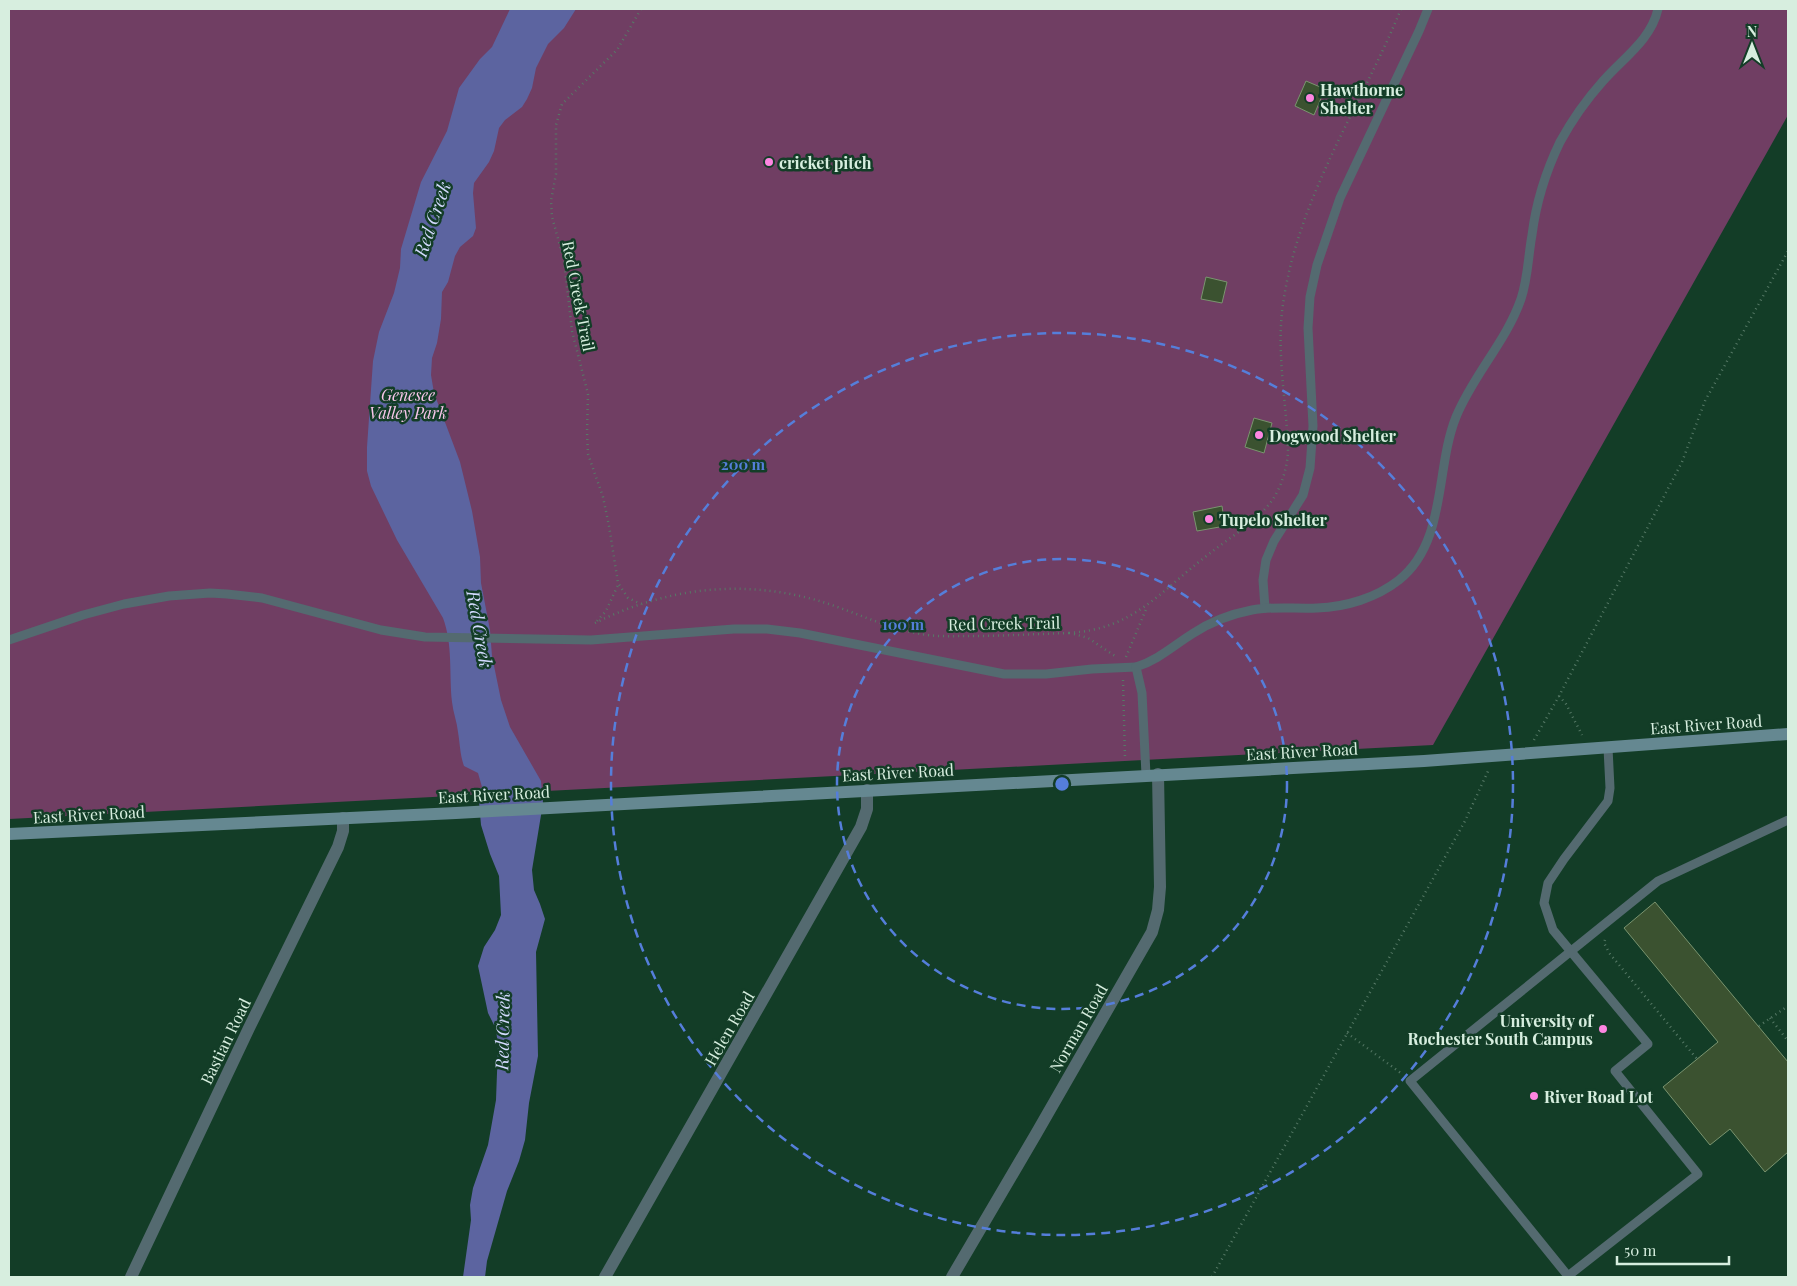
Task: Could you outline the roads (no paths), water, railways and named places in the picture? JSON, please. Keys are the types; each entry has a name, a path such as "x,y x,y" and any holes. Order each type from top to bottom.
{"street":[{"name":"East River Road","path":"9,834 1424,761 1788,734"},
{"name":"Norman Road","path":"952,1277 1152,932 1158,910 1160,888 1152,774"},
{"name":"Helen Road","path":"605,1277 861,827 867,809 867,790"},
{"name":"Bastian Road","path":"132,1277 249,1028 338,847 343,831 343,818"}],"lane":[{"path":"1266,608 1263,580 1266,560 1274,541 1302,495 1310,468 1313,426 1308,344 1309,312 1317,265 1330,222 1343,190 1420,31 1428,9"},
{"path":"9,640 83,615 124,604 169,596 210,593 262,598 381,630 412,636 591,640 716,629 767,629 800,633 1004,674 1032,674 1136,667 1158,658 1205,626 1236,614 1266,608 1318,608 1351,603 1368,597 1399,580 1422,554 1434,523 1444,459 1456,416 1507,329 1520,301 1528,273 1534,217 1552,160 1560,142 1580,109 1647,34 1654,23 1658,9"},
{"path":"1136,667 1142,693 1152,774"},
{"path":"1608,748 1610,788 1608,801 1548,883 1544,903 1553,930 1571,950 1648,1044 1616,1071 1698,1174 1568,1276 1410,1081 1571,950 1658,881 1788,820"}],"water":[{"name":"Red Creek","path":"510,9 576,9 564,28 548,44 536,68 532,88 527,99 522,107 505,120 499,128 494,151 489,162 474,183 476,228 473,236 460,247 455,256 448,282 442,292 441,319 432,358 431,375 434,393 460,462 472,511 480,557 481,583 490,630 492,656 501,700 510,727 541,781 543,803 532,870 534,890 545,919 536,952 538,1056 529,1103 525,1140 507,1191 487,1261 485,1277 463,1277 471,1220 470,1205 473,1188 488,1145 496,1100 498,1046 496,1029 488,1013 478,966 484,947 495,930 501,915 499,876 481,825 478,790 482,787 478,773 464,766 462,758 452,702 448,638 443,618 397,540 371,486 367,471 367,447 373,361 379,332 394,293 400,268 401,249 421,182 447,131 459,88 480,59 492,47"}],"place":[{"name":"Hawthorne Shelter","path":"1310,98"},
{"name":"cricket pitch","path":"769,162"},
{"name":"Dogwood Shelter","path":"1259,435"},
{"name":"Tupelo Shelter","path":"1209,519"},
{"name":"University of Rochester South Campus","path":"1603,1029"},
{"name":"River Road Lot","path":"1534,1096"}],"park label":[{"name":"Genesee Valley Park","path":"408,403"}]}
